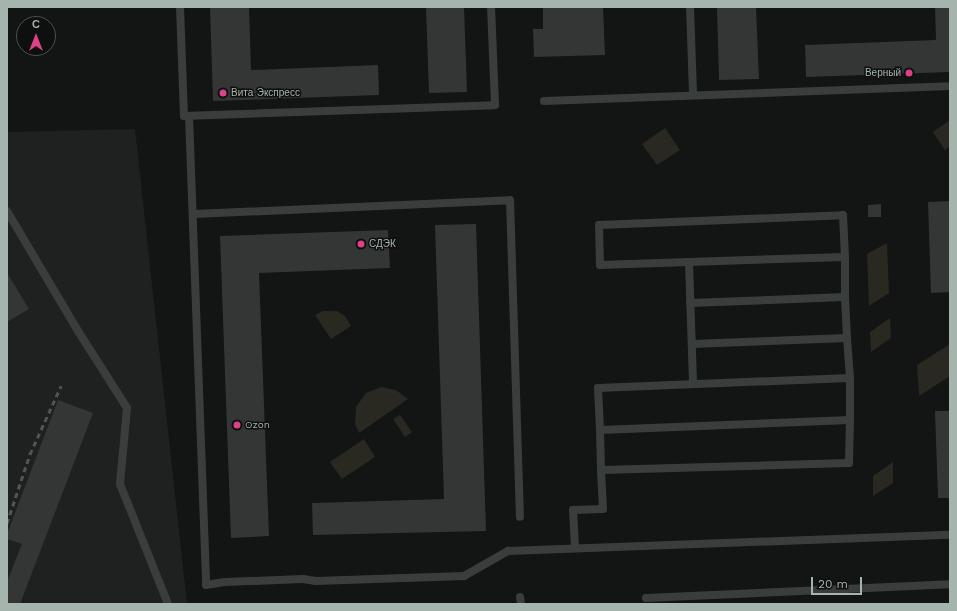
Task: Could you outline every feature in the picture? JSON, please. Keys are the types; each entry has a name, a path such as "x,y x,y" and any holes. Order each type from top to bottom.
{"lane":[{"path":"180,7 184,116 495,105 491,7"},
{"path":"690,7 694,95"},
{"path":"544,100 950,86"},
{"path":"189,116 194,214 206,585 225,582 303,579 316,581 464,576 508,551 950,535"},
{"path":"194,214 510,200 520,517"},
{"path":"7,211 78,331 127,408 120,484 168,604"},
{"path":"601,470 848,463 850,378 845,297 845,257 843,215 599,225 600,265 845,257"},
{"path":"689,262 693,384"},
{"path":"690,303 845,297"},
{"path":"692,344 847,338"},
{"path":"575,548 573,510 603,509 598,388 850,378"},
{"path":"600,430 850,420"},
{"path":"646,598 950,584"}],"shaded area":[{"path":"950,120 950,146 945,150 933,132"},
{"path":"665,128 680,150 657,165 642,144"},
{"path":"135,129 187,604 7,604 7,132"},
{"path":"887,243 889,293 869,306 867,254"},
{"path":"323,311 337,311 345,316 351,326 331,339 315,315"},
{"path":"890,318 891,338 871,352 870,332"},
{"path":"950,344 950,376 919,396 917,365"},
{"path":"381,387 396,390 408,399 359,433 355,424 356,407 366,393"},
{"path":"400,415 412,432 405,437 393,419"},
{"path":"364,439 375,457 342,479 330,462"},
{"path":"893,462 893,483 873,496 873,476"}],"building":[{"path":"210,7 249,7 251,70 378,65 379,95 213,101"},
{"path":"426,7 464,7 467,92 429,93"},
{"path":"543,7 603,7 605,55 534,57 533,29 543,29"},
{"path":"717,7 756,7 759,79 719,80"},
{"path":"935,7 950,7 950,72 806,77 805,45 936,40"},
{"path":"950,201 950,292 931,293 928,202"},
{"path":"881,204 881,217 868,217 868,205"},
{"path":"476,224 486,531 313,535 312,503 444,499 435,225"},
{"path":"388,230 390,268 259,273 269,536 231,538 220,236"},
{"path":"7,273 29,309 7,322"},
{"path":"58,400 93,413 20,604 11,604 7,602 7,582 22,544 7,539 7,534"},
{"path":"935,411 950,411 950,498 938,498"}],"railway":[{"path":"7,523 30,454 61,386"}],"place":[{"name":"Верный","path":"909,73"},
{"name":"Вита Экспресс","path":"223,93"},
{"name":"СДЭК","path":"361,244"},
{"name":"Ozon","path":"237,425"}]}
